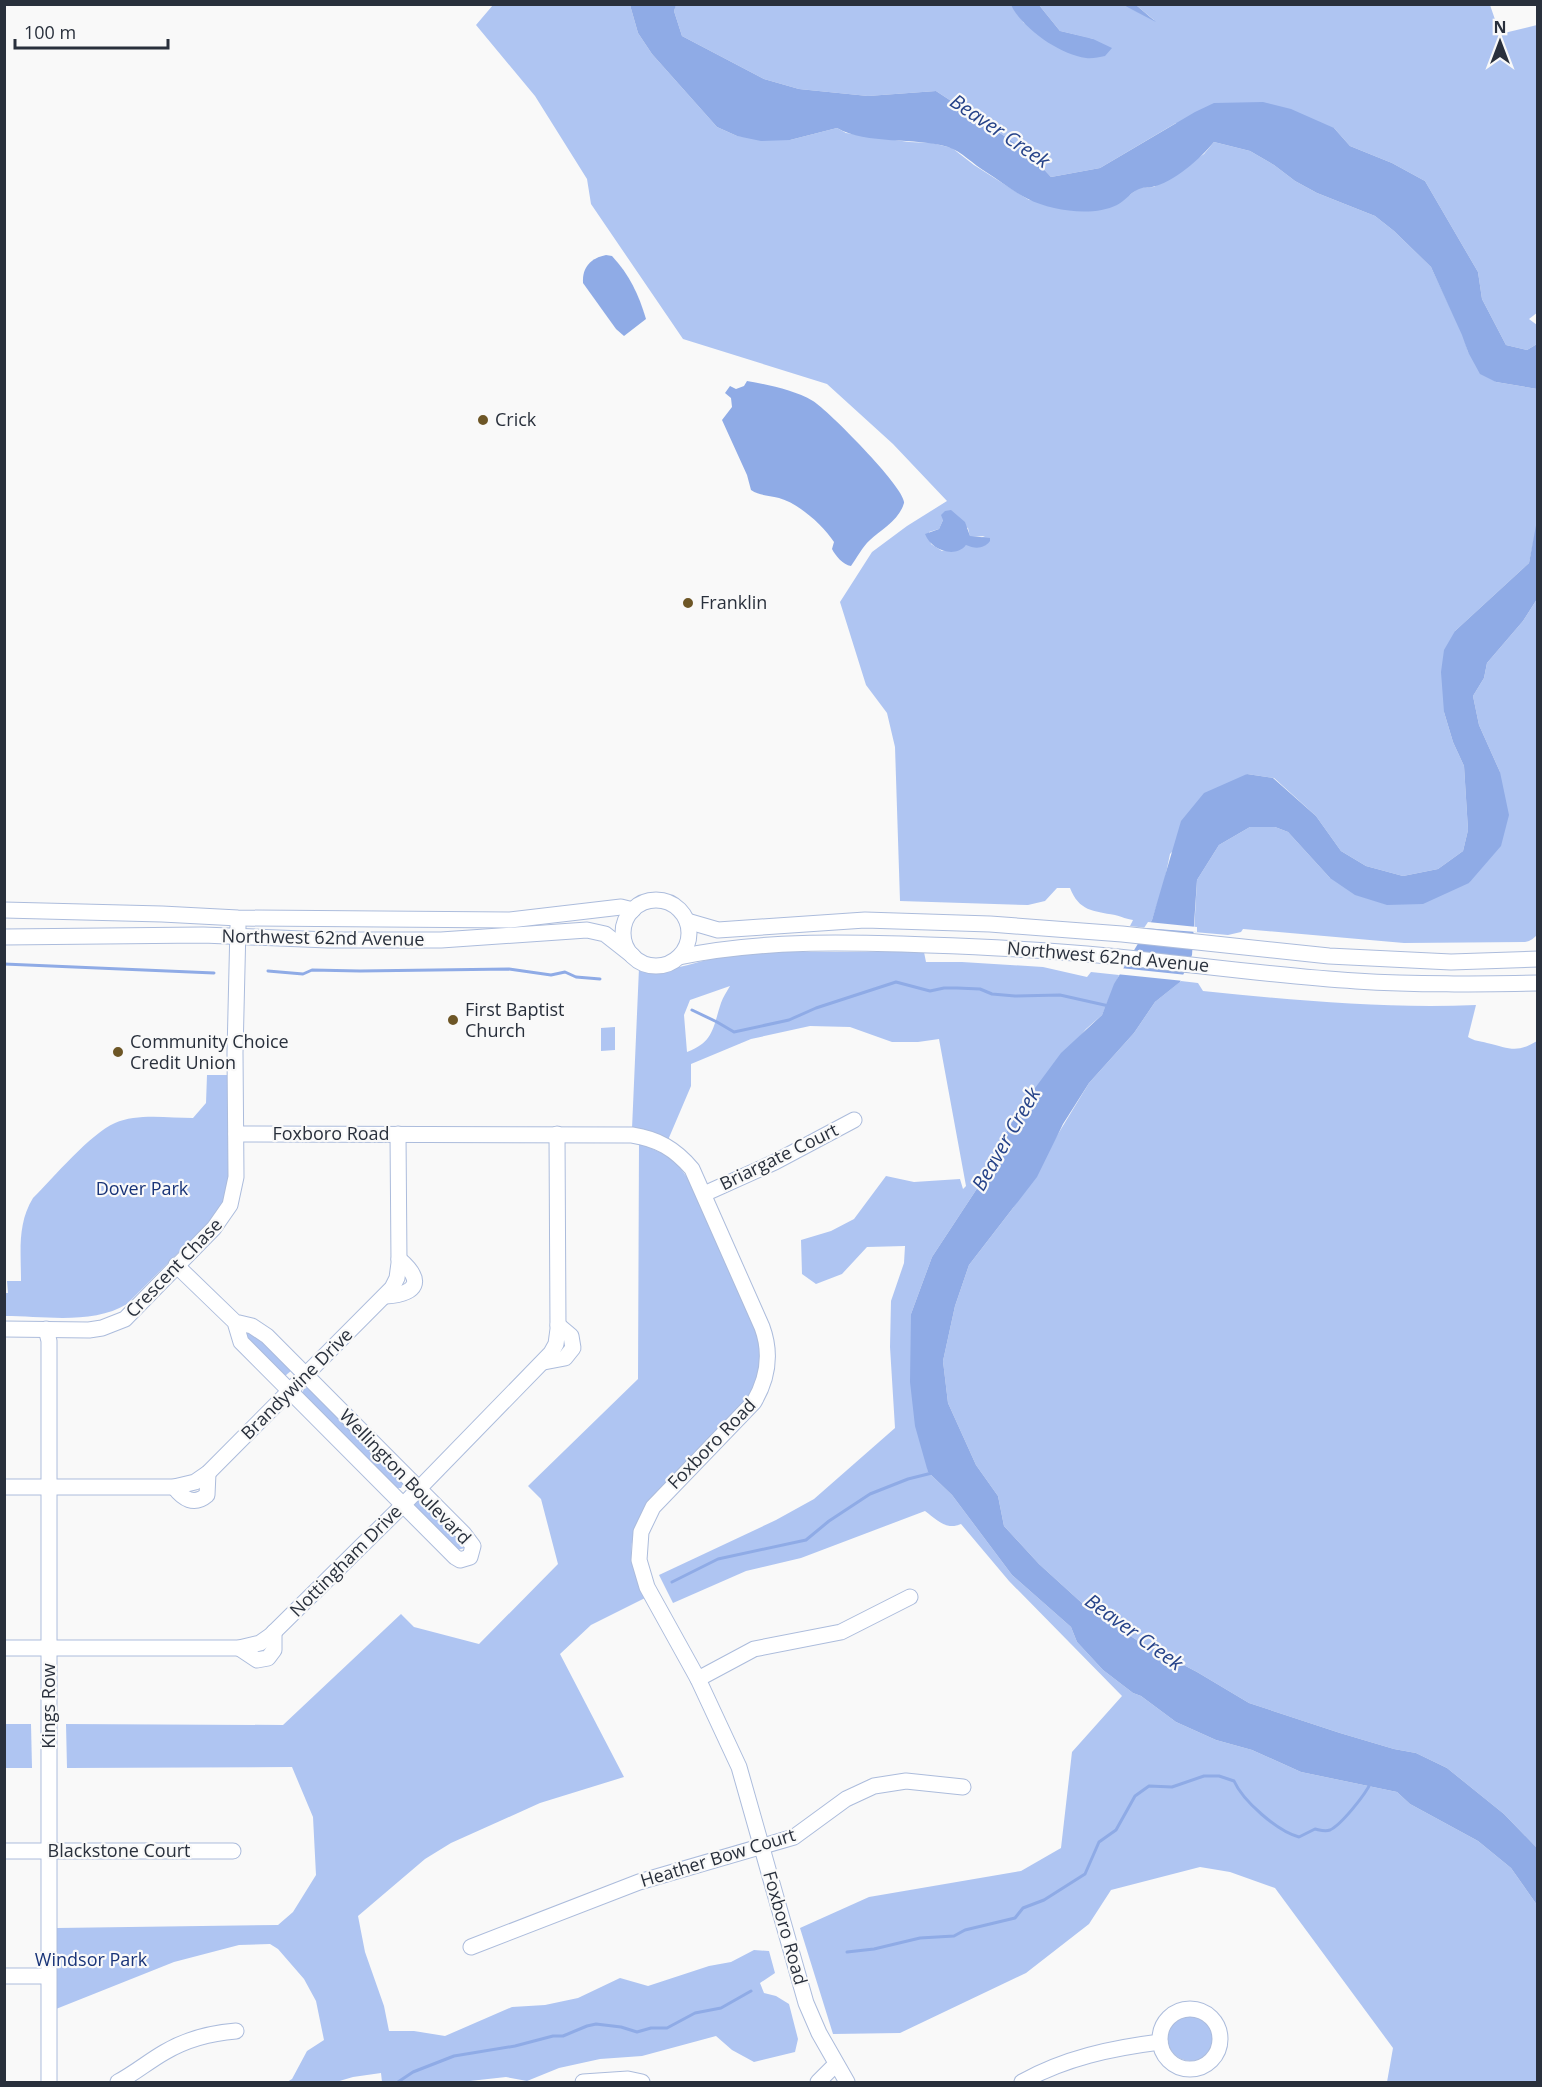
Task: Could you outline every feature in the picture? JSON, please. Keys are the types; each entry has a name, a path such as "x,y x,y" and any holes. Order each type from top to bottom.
{"street":[{"path":"656,900 669,903 680,910 687,921 689,933 687,946 679,957 669,964 656,966 643,964 633,956 626,945 623,933 626,920 633,910 644,903 656,900"},
{"name":"Northwest 62nd Avenue","path":"4,910 238,918 510,920 621,907 633,910"},
{"name":"Crescent Chase","path":"4,1329 102,1328 125,1319 214,1228 230,1205 236,1177 238,918"},
{"name":"Northwest 62nd Avenue","path":"687,921 718,930 865,920 990,924 1122,934 1329,956 1451,962 1538,960"},
{"name":"Northwest 62nd Avenue","path":"4,937 238,936 328,940 441,940 587,930 605,934 633,956"},
{"name":"Northwest 62nd Avenue","path":"679,957 727,948 791,943 1006,948 1107,955 1356,981 1453,985 1538,983"},
{"name":"Briargate Court","path":"704,1194 775,1162 854,1120"},
{"name":"Foxboro Road","path":"236,1134 632,1135 660,1142 687,1163 704,1194 762,1327 768,1349 768,1365 761,1390 754,1402 653,1507 641,1532 639,1560 642,1574 698,1679 739,1767 806,2003 819,2033 847,2082"},
{"name":"Brandywine Drive","path":"4,1487 174,1487 195,1482 208,1473 386,1296 397,1278 399,1259 398,1134"},
{"name":"Nottingham Drive","path":"4,1647 239,1648 260,1643 274,1632 544,1362 555,1344 558,1325 557,1134"},
{"name":"Wellington Boulevard","path":"176,1265 236,1322 258,1329 306,1375 471,1542 473,1552 470,1557 460,1560 455,1557 289,1392 241,1342 236,1322"},
{"name":"Kings Row","path":"46,1329 49,1341 50,1487 49,2082"},
{"path":"698,1679 754,1649 841,1632 910,1597"},
{"name":"Heather Bow Court","path":"471,1947 610,1892 794,1837 846,1799 874,1786 906,1781 963,1787"},
{"name":"Blackstone Court","path":"4,1851 233,1851"},
{"path":"4,1976 48,1976"},
{"path":"1190,2009 1206,2013 1217,2025 1221,2042 1215,2057 1202,2067 1186,2069 1172,2063 1166,2057 1160,2042 1160,2034 1168,2019 1182,2010 1190,2009"},
{"path":"118,2082 165,2051 182,2043 200,2037 236,2031"},
{"path":"1022,2082 1055,2066 1083,2057 1160,2042"},
{"path":"818,2082 836,2065"},
{"path":"584,2082 628,2079 642,2082"}],"green space":[{"path":"676,4 1011,5 1024,23 1093,39 1060,31 1039,5 1123,5 1154,20 1136,5 1490,5 1500,34 1537,25 1538,312 1529,319 1537,325 1537,344 1527,350 1506,345 1482,299 1478,272 1425,181 1392,163 1350,146 1334,128 1176,123 1100,168 1051,177 1027,151 936,91 868,96 799,89 764,79 682,36 674,11"},
{"path":"493,5 630,5 638,33 652,54 717,127 737,136 790,140 837,128 846,133 932,143 952,148 1029,200 1116,205 1139,188 1154,187 1204,154 1214,142 1250,151 1295,181 1317,193 1375,216 1394,231 1431,267 1463,335 1468,352 1496,382 1537,389 1538,520 1529,563 1455,631 1444,712 1453,742 1464,766 1468,830 1463,851 1438,869 1403,876 1366,866 1341,851 1316,816 1274,778 1247,774 1170,854 1164,883 1152,920 1147,928 1130,926 1133,920 1093,911 1082,906 1070,888 1057,888 1045,901 1028,905 900,901 895,747 887,713 866,685 840,602 872,552 907,526 947,501 893,444 827,384 683,339 591,204 587,179 535,96 476,25","holes":["943,520 968,528 970,537 985,536 966,545 942,551 931,544 929,532 939,529"]},
{"path":"1537,599 1537,935 1525,942 1404,943 1243,929 1241,932 1228,935 1194,932 1197,880 1219,845 1250,827 1275,827 1288,832 1330,878 1469,883 1500,772 1479,725 1473,696 1484,678 1487,663 1523,621"},
{"path":"754,952 924,952 926,962 1043,967 1087,977 1091,972 1119,975 1102,1015 1086,1029 1021,1107 1004,1136 999,1159 932,1257 911,1314 928,1472 952,1495 1012,1575 1071,1627 1077,1642 1103,1670 1133,1693 1141,1696 1176,1722 1216,1740 1252,1750 1301,1772 1397,1792 1410,1804 1478,1841 1511,1868 1537,1905 1537,2082 1387,2082 1393,2048 1275,1888 1230,1872 1200,1867 1111,1890 1089,1924 1026,1973 900,2033 833,2034 800,1928 869,1897 1021,1871 1061,1848 1072,1752 1122,1696 1009,1581 961,1524 946,1525 925,1511 801,1558 746,1571 673,1603 659,1575 776,1520 814,1499 895,1428 890,1347 891,1301 904,1263 905,1246 867,1247 842,1274 816,1284 802,1274 801,1240 831,1231 854,1219 886,1176 914,1182 960,1179 963,1189 966,1186 939,1039 892,1042 850,1027 810,1026 751,1039 691,1064 691,1086 668,1140 632,1129 639,968 665,970","holes":["730,986 708,1038 703,1044 687,1052 684,1015 690,1000"]},
{"path":"1181,981 1198,983 1203,991 1305,1000 1408,1006 1476,1005 1468,1037 1512,1049 1523,1048 1537,1041 1537,1848 1504,1814 1447,1768 1416,1753 1340,1733 1249,1703 1138,1641 1083,1604 1039,1564 1004,1526 998,1496 976,1465 948,1403 943,1361 955,1306 969,1265 1013,1208 1089,1083 1134,1033 1155,1002"},
{"path":"615,1027 615,1050 601,1051 601,1028"},
{"name":"Dover Park","path":"207,1075 228,1075 229,1174 227,1192 214,1217 127,1304 114,1311 68,1318 5,1316 7,1281 21,1281 22,1228 33,1198 84,1146 105,1128 115,1123 143,1117 193,1118 206,1103"},
{"name":"Windsor Park","path":"639,1143 673,1158 689,1180 758,1336 760,1354 754,1386 745,1402 648,1501 641,1514 633,1538 632,1560 645,1598 591,1625 560,1654 624,1777 540,1803 451,1843 425,1859 358,1916 365,1952 384,2006 389,2031 414,2031 445,2036 512,2007 545,2005 578,1998 620,1978 648,1986 709,1966 731,1962 754,1950 769,1951 775,1973 760,1983 764,1993 776,1996 789,2004 798,2039 795,2052 754,2062 732,2050 716,2036 642,2056 600,2059 559,2068 527,2081 506,2077 461,2082 382,2082 381,2073 336,2082 287,2082 292,2079 307,2051 324,2040 316,2001 304,1979 278,1949 270,1944 239,1945 174,1962 56,2009 57,1928 278,1925 293,1912 316,1875 313,1817 292,1767 67,1768 66,1724 283,1725 401,1614 414,1627 479,1644 558,1564 541,1499 528,1486 638,1379"},
{"path":"252,1330 292,1370 285,1376 247,1342 246,1334"},
{"path":"309,1387 404,1482 401,1488 395,1488 302,1393"},
{"path":"421,1499 464,1539 465,1548 457,1550 414,1506 416,1501"},
{"path":"5,1724 31,1724 32,1768 5,1768"},
{"path":"1186,2013 1196,2013 1211,2023 1215,2037 1214,2046 1205,2057 1196,2061 1186,2061 1171,2051 1167,2042 1167,2032 1177,2017"}],"water":[{"path":"630,5 676,5 674,11 682,36 764,79 799,89 868,96 936,91 1027,151 1051,177 1100,168 1214,103 1263,102 1291,109 1334,128 1350,146 1392,163 1425,181 1478,272 1482,299 1506,345 1527,350 1537,344 1537,389 1496,382 1480,374 1431,267 1394,231 1375,216 1317,193 1295,181 1250,151 1214,142 1194,162 1169,181 1139,189 1120,203 1107,209 1085,212 1049,207 1028,199 958,152 935,144 862,137 837,128 790,140 761,141 737,136 717,127 652,54 638,33"},
{"path":"1011,5 1039,5 1060,31 1093,39 1112,48 1105,56 1093,58 1065,52 1033,31 1016,14"},
{"path":"1123,5 1136,5 1156,22"},
{"path":"606,255 612,256 628,278 637,293 646,319 624,336 616,329 583,283 584,272 588,264"},
{"path":"747,381 790,391 813,401 865,450 902,495 904,503 899,514 867,543 851,566 837,557 832,549 834,542 829,535 802,510 779,498 751,490 747,475 722,420 732,407 731,398 725,393 730,386 736,389 744,386"},
{"path":"951,510 965,522 970,536 990,538 988,544 976,548 966,545 950,552 932,544 925,534 939,529 943,520 941,515"},
{"name":"Beaver Creek","path":"1537,520 1537,599 1523,621 1487,663 1484,678 1473,696 1479,725 1500,772 1509,815 1501,846 1469,883 1423,904 1387,905 1355,895 1330,878 1288,832 1275,827 1250,827 1219,845 1197,880 1192,955 1180,982 1155,1002 1134,1033 1089,1083 1063,1124 1037,1177 969,1265 955,1306 943,1361 948,1403 976,1465 998,1496 1004,1526 1039,1564 1083,1604 1138,1641 1249,1703 1340,1733 1416,1753 1447,1768 1504,1814 1537,1848 1537,1905 1511,1868 1478,1841 1410,1804 1397,1792 1301,1772 1252,1750 1216,1740 1176,1722 1103,1670 1077,1642 1071,1627 1012,1575 952,1495 928,1472 915,1426 910,1382 911,1314 932,1257 999,1159 1004,1136 1021,1107 1061,1053 1102,1015 1114,984 1152,920 1181,821 1204,793 1247,774 1273,778 1316,816 1341,851 1366,866 1403,876 1438,869 1463,851 1468,830 1464,766 1453,742 1444,712 1441,672 1444,650 1455,631 1529,563"}],"pier":[{"path":"1148,922 1197,927 1197,932 1144,928"},
{"path":"1120,968 1187,975 1184,981 1116,974"}],"waterway":[{"path":"4,964 214,973"},
{"path":"268,971 303,974 312,970 509,969 551,975 565,972 576,977 600,979"},
{"path":"692,1010 734,1032 789,1020 816,1008 896,982 930,991 957,988 980,989 992,994 1015,996 1060,995 1109,1006"},
{"path":"672,1582 718,1559 806,1540 829,1521 870,1494 908,1479 932,1473"},
{"path":"847,1952 874,1949 920,1938 954,1936 965,1930 1015,1918 1023,1908 1044,1900 1085,1874 1099,1842 1116,1830 1135,1796 1149,1786 1172,1787 1204,1776 1219,1776 1234,1781 1253,1806 1271,1822 1299,1837 1315,1829 1326,1831 1335,1827 1353,1809 1371,1782"},
{"path":"398,2082 413,2072 454,2056 515,2046 553,2036 563,2036 596,2024 621,2027 637,2032 651,2028 667,2028 695,2013 721,2008 751,1991"}],"place":[{"name":"Crick","path":"483,420"},
{"name":"Franklin","path":"688,603"},
{"name":"First Baptist Church","path":"453,1020"},
{"name":"Community Choice Credit Union","path":"118,1052"}]}
